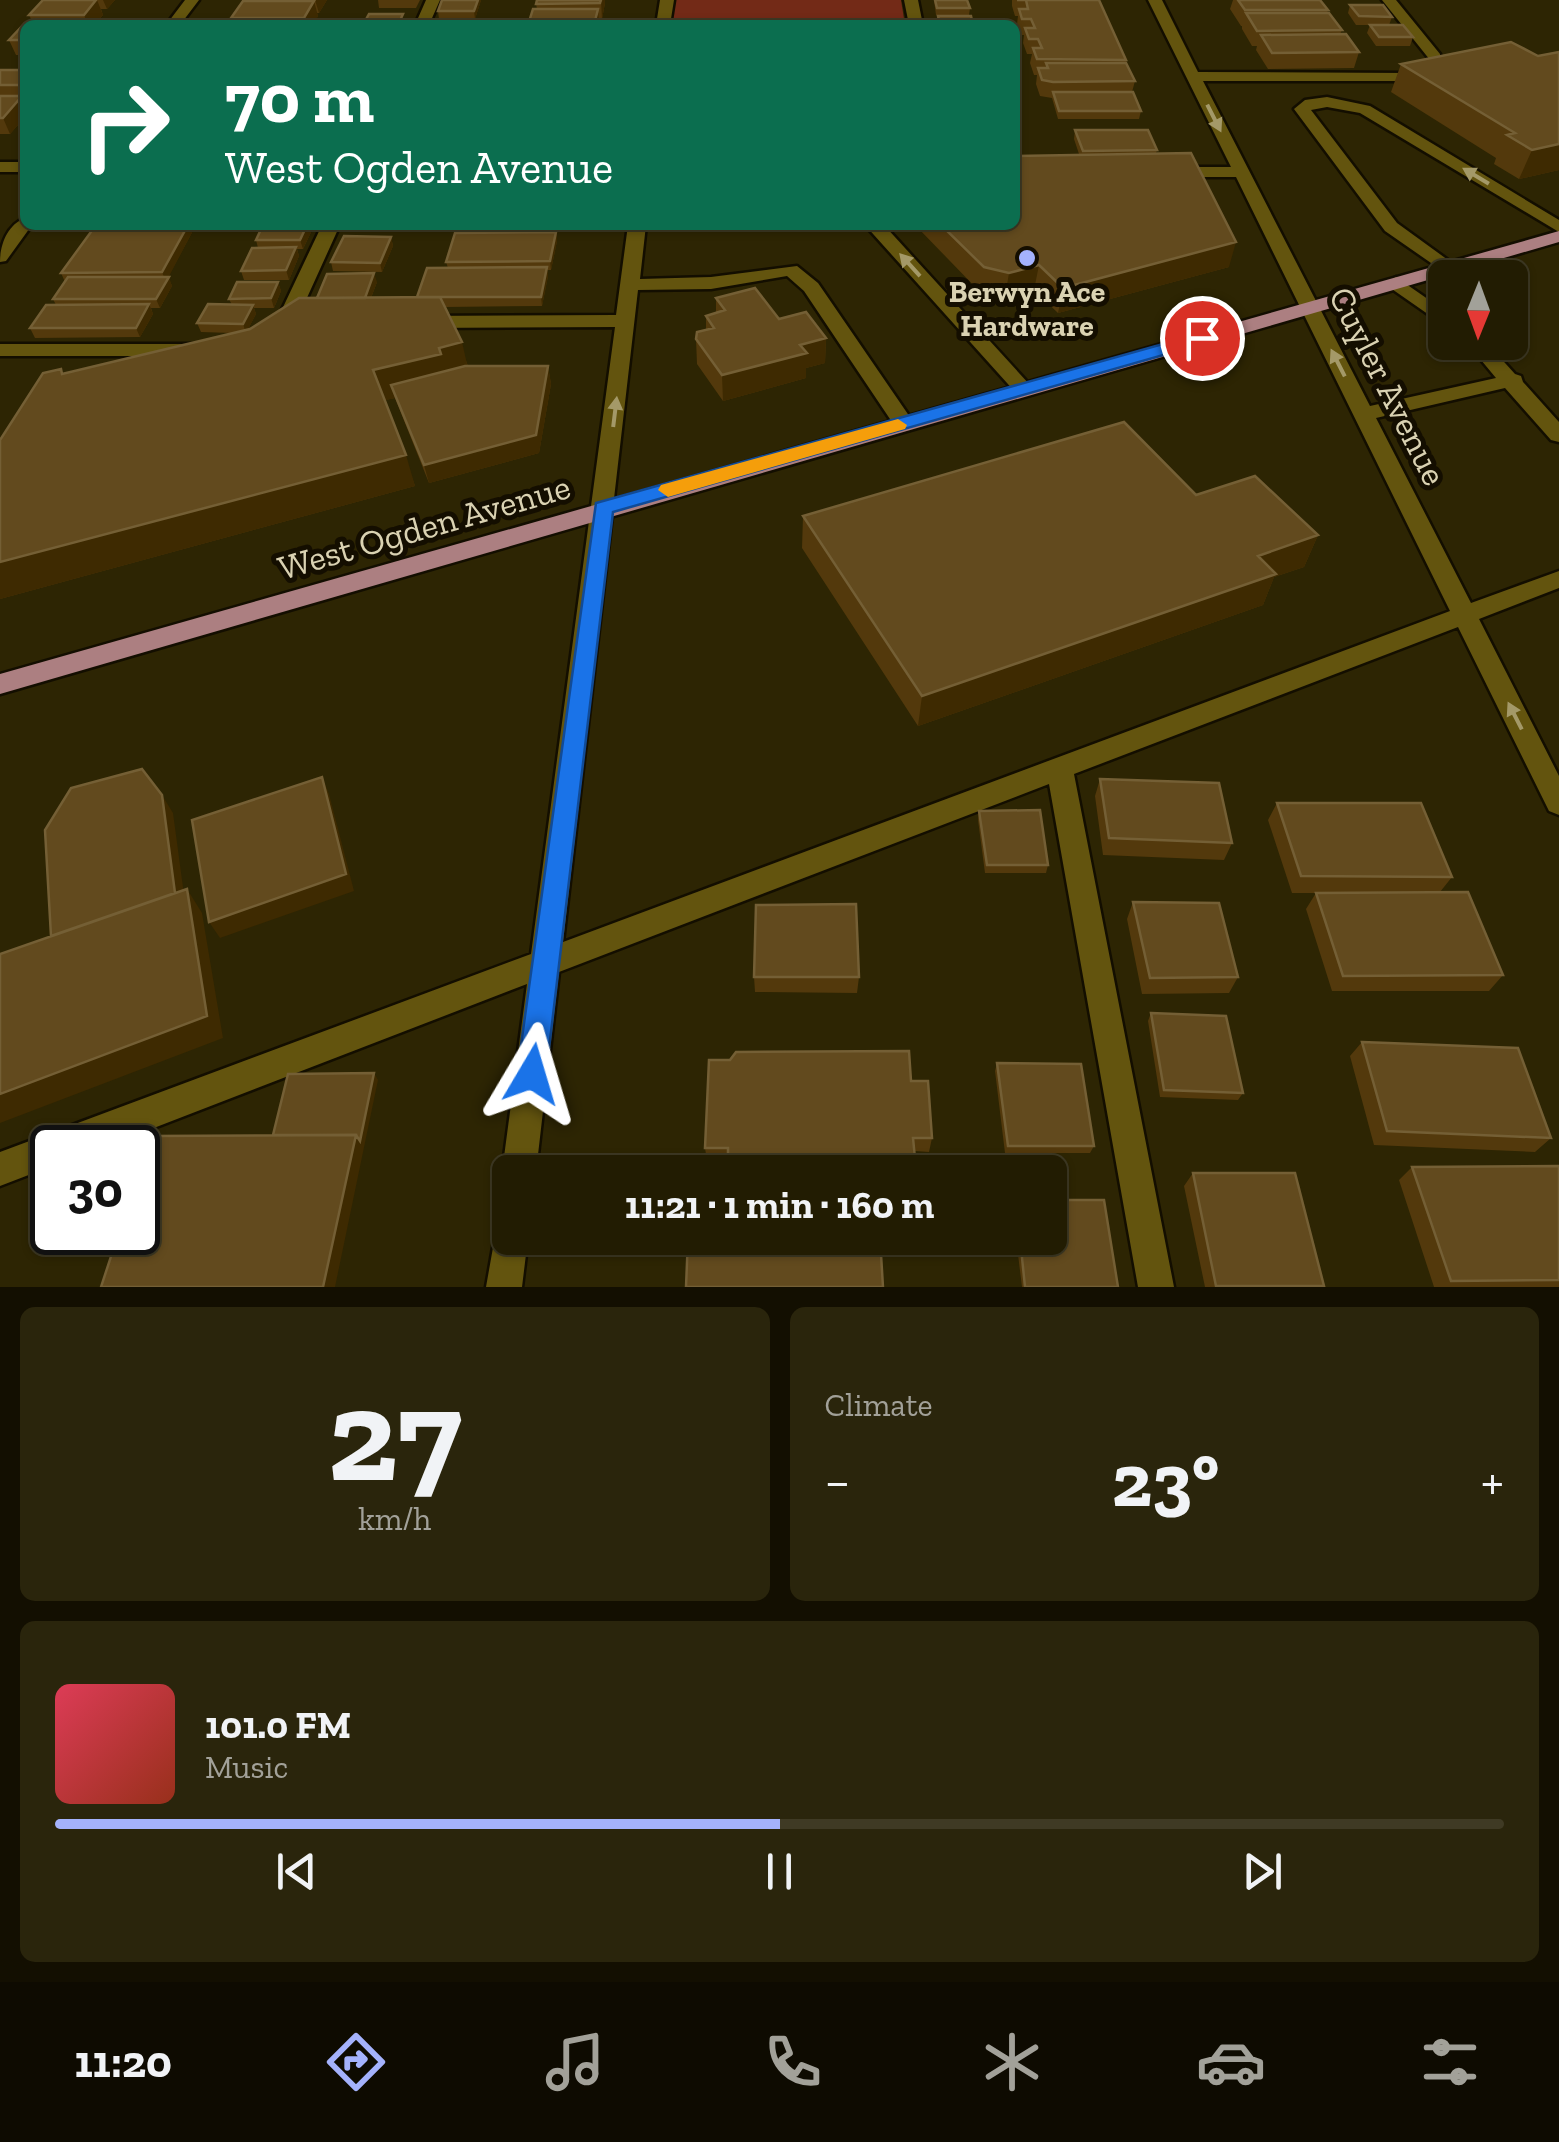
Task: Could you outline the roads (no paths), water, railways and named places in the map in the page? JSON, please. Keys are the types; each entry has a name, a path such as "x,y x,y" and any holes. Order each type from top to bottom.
{"main road":[{"name":"West Ogden Avenue","path":"1477,260 1559,236"},
{"name":"West Ogden Avenue","path":"0,684 1428,275"}],"street":[{"path":"177,20 192,0"},
{"name":"Cuyler Avenue","path":"1155,0 1559,803"},
{"path":"1389,0 1436,57"},
{"path":"1193,76 1407,77 1430,69 1436,57"},
{"path":"1436,57 1453,57"},
{"path":"1438,260 1390,227 1302,109 1310,103 1327,102 1365,109 1559,226"},
{"path":"1154,172 1241,172"},
{"path":"0,256 20,230"},
{"path":"286,322 329,230"},
{"path":"521,1155 636,230"},
{"path":"879,230 1023,389"},
{"path":"630,284 698,286 742,282 791,270 811,286 903,423"},
{"path":"1396,284 1428,308"},
{"path":"401,322 626,321"},
{"path":"0,350 216,350"},
{"path":"1493,360 1559,435"},
{"path":"1363,414 1514,380"},
{"path":"114,1125 1559,579"},
{"path":"1059,766 1156,1287"},
{"path":"0,1169 30,1157"},
{"path":"504,1287 508,1255"}],"place":[{"name":"Berwyn Ace Hardware","path":"1027,258"}]}
